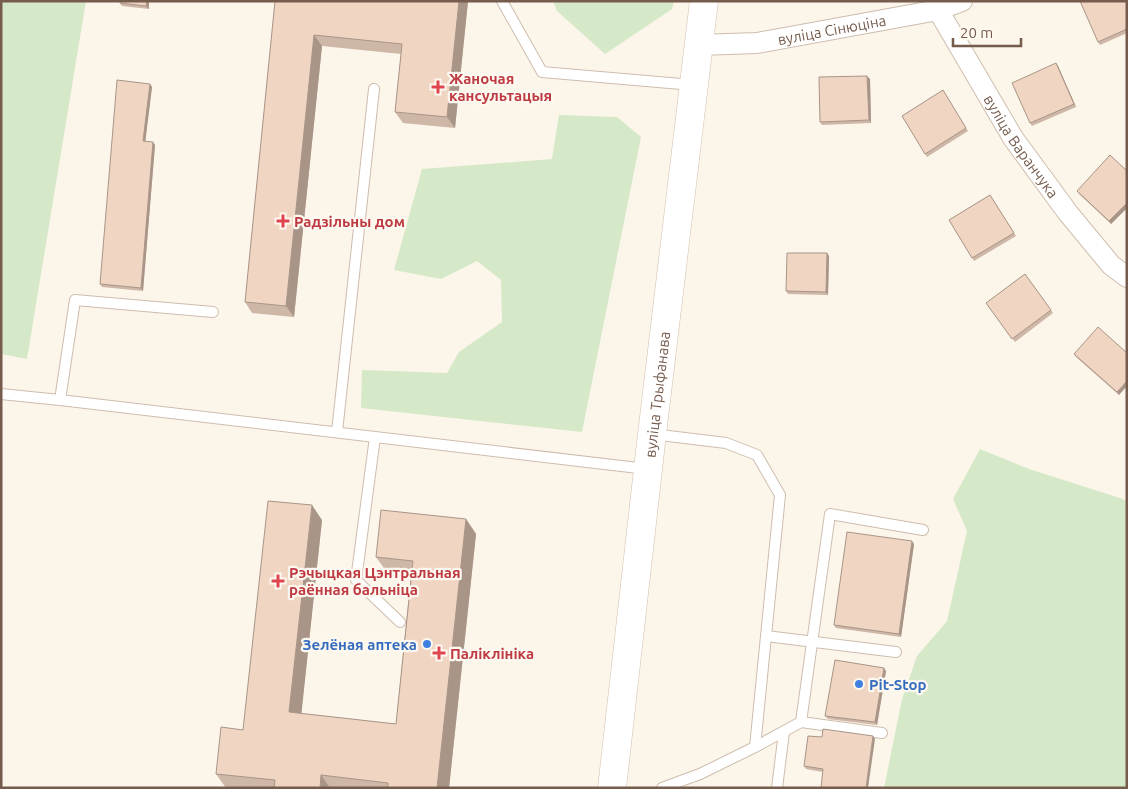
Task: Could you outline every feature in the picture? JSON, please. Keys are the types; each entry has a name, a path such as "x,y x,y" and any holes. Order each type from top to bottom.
{"street":[{"name":"вуліца Трыфанава","path":"612,788 704,1"},
{"name":"вуліца Сінюціна","path":"699,45 757,43 962,1"},
{"name":"вуліца Варанчука","path":"937,6 1013,138 1068,213 1111,265 1127,277"}],"lane":[{"path":"502,1 542,72 694,85"},
{"path":"337,432 374,89"},
{"path":"60,400 75,300 213,312"},
{"path":"1,394 648,469"},
{"path":"652,434 726,443 757,455 780,495 755,747"},
{"path":"375,437 356,580 400,622"},
{"path":"801,722 830,514 923,530"},
{"path":"766,636 896,652"},
{"path":"662,788 700,774 801,722 882,733"},
{"path":"777,788 784,732"}],"green space":[{"path":"1,1 86,1 27,359 1,354"},
{"path":"553,1 674,1 672,9 605,54 557,11"},
{"path":"559,115 617,117 641,137 582,432 361,408 362,370 447,373 459,352 502,322 501,280 477,261 441,279 394,270 422,169 552,159"},
{"path":"980,449 1029,469 1123,499 1127,502 1127,788 884,788 902,699 917,656 947,621 967,531 953,499"}],"building":[{"path":"120,1 147,1 146,6 120,3"},
{"name":"Радзільны дом","path":"275,1 459,1 447,117 395,112 402,44 314,35 286,306 245,302"},
{"path":"1080,1 1127,1 1127,29 1098,42"},
{"path":"1056,63 1074,104 1030,123 1012,83"},
{"path":"867,76 869,120 820,122 819,77"},
{"path":"117,80 150,84 143,141 153,142 141,288 100,284"},
{"path":"943,90 966,128 925,154 902,116"},
{"path":"1110,155 1127,171 1127,203 1109,221 1077,191"},
{"path":"990,195 1014,233 972,258 949,220"},
{"path":"787,253 827,253 826,292 786,291"},
{"path":"1025,274 1051,310 1012,339 986,303"},
{"path":"1098,327 1127,353 1127,381 1117,392 1074,354"},
{"name":"Паліклініка","path":"268,501 312,505 289,712 396,724 413,561 376,557 381,510 466,519 437,788 388,788 388,783 321,775 320,788 274,788 275,780 216,774 221,727 243,730"},
{"path":"847,532 912,541 899,634 834,625"},
{"path":"835,660 884,668 875,722 825,716"},
{"path":"823,729 873,736 866,788 821,788 823,769 804,766 808,736 822,737"}],"place":[{"name":"Жаночая кансультацыя","path":"438,87"},
{"name":"Радзільны дом","path":"283,221"},
{"name":"Рэчыцкая Цэнтральная раённая бальніца","path":"278,581"},
{"name":"Зелёная аптека","path":"427,644"},
{"name":"Паліклініка","path":"439,653"},
{"name":"Pit-Stop","path":"859,684"}]}
